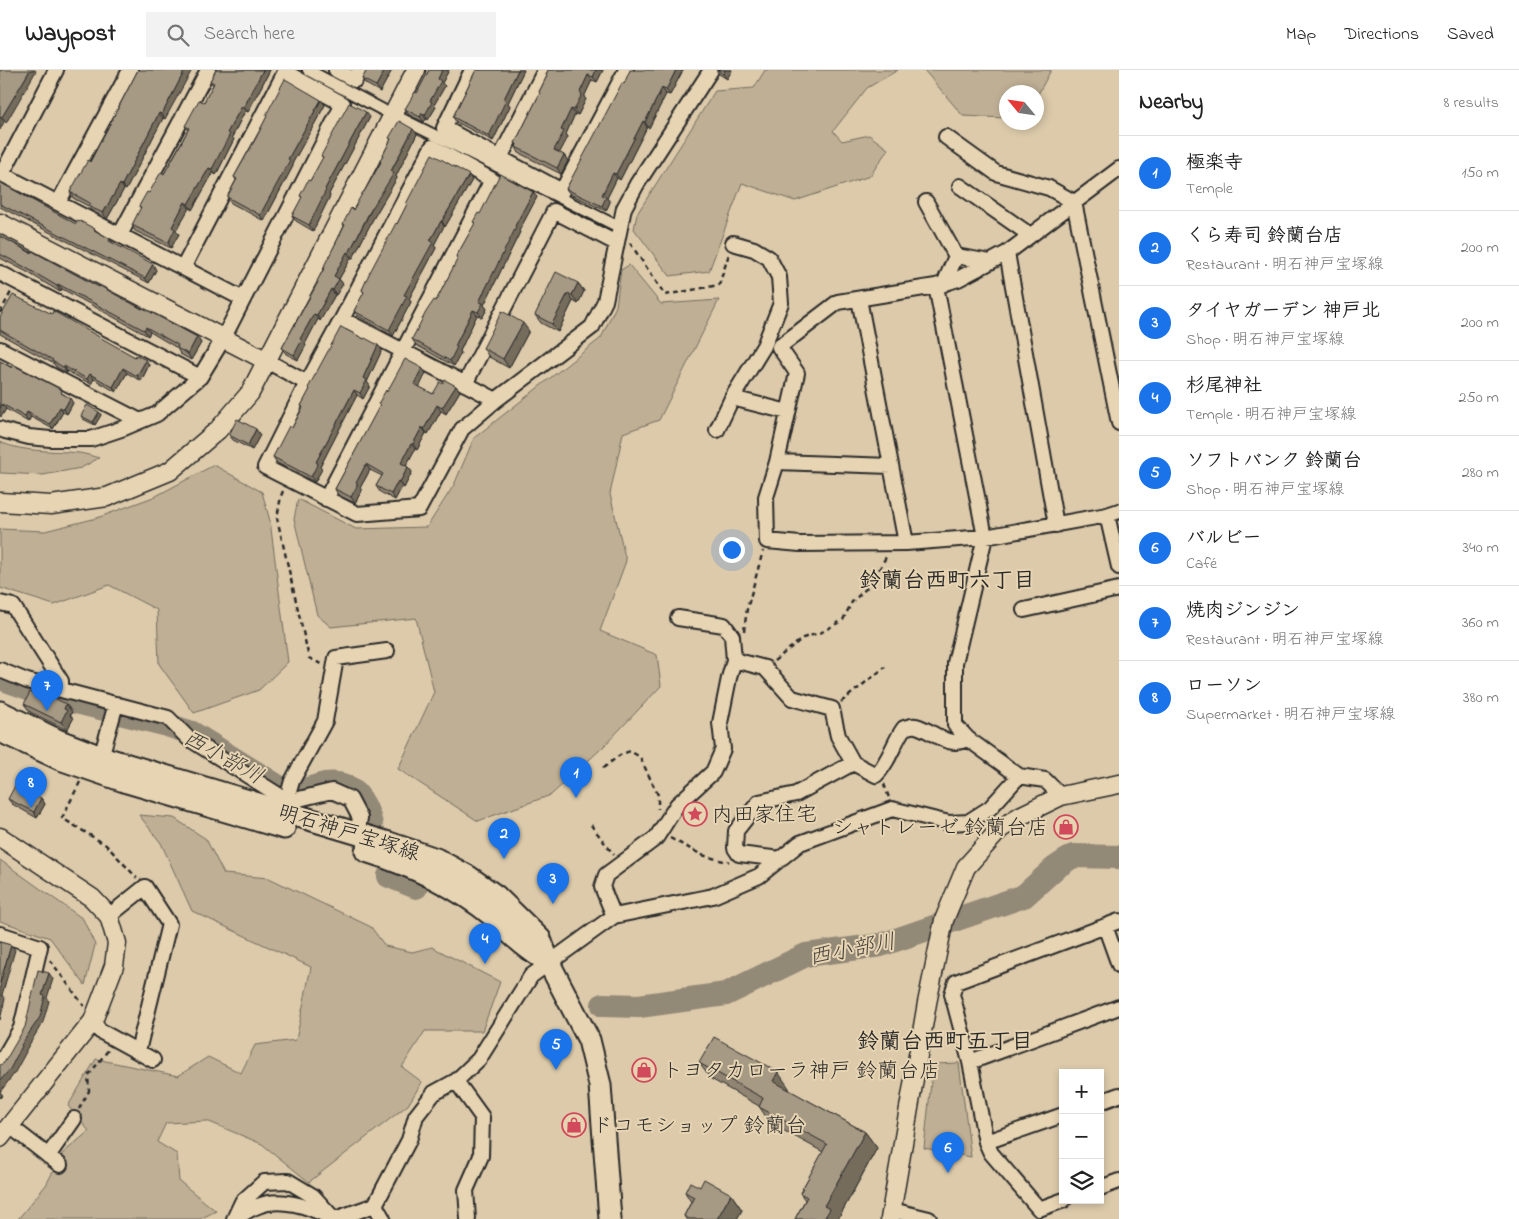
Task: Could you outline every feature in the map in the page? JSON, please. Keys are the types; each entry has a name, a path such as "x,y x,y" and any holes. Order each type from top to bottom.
{"main road":[{"name":"明石神戸宝塚線","path":"0,712 57,740 101,757 436,859 470,877 496,896 540,939 549,963 589,1040 600,1085 610,1219"},
{"name":"明石神戸宝塚線","path":"0,731 60,759 127,782 387,858 429,876 462,894 493,916 519,941 549,963"}],"street":[{"path":"56,70 1,173 243,300"},
{"path":"58,203 130,70"},
{"path":"120,236 208,70"},
{"path":"308,70 383,110"},
{"path":"336,70 355,80 360,70"},
{"path":"0,502 51,505 107,496 170,470 218,430 250,393 416,70"},
{"path":"472,70 444,128 562,190 626,70"},
{"path":"500,158 546,70"},
{"path":"326,499 492,180 432,148 307,383 265,467 326,499 357,514 419,509 462,429 496,400 592,327 605,301 624,208 711,70"},
{"path":"0,428 28,437 91,439 157,414 200,377 223,339 344,104 285,72 183,268"},
{"path":"402,119 619,227"},
{"path":"946,137 996,173 1049,188 1074,202 1119,423"},
{"path":"1119,169 1008,253 958,280 940,285 838,302 779,347 796,374 777,462 766,497 767,541 800,544 900,543 984,537 1113,513 1119,567"},
{"path":"960,186 1030,235"},
{"path":"926,202 956,256"},
{"path":"465,384 554,211 616,243"},
{"path":"0,223 307,383"},
{"path":"717,430 732,398 764,346 781,303 779,277 769,258 754,249 733,243"},
{"path":"1008,253 1056,525"},
{"path":"956,256 990,262"},
{"path":"956,256 940,285 984,537 955,663 955,725 968,739 1019,776 1046,780 1062,796"},
{"path":"0,273 200,377"},
{"path":"859,299 891,466 900,543"},
{"path":"342,319 496,400"},
{"path":"0,349 140,421"},
{"path":"732,398 788,412"},
{"path":"777,462 891,466"},
{"path":"1024,610 1119,589"},
{"path":"0,603 13,606 61,681 61,690"},
{"path":"614,916 602,888 606,875 658,835 677,805 713,772 723,749 720,722 734,660 732,636 724,625 678,618"},
{"path":"283,812 292,781 325,721 336,658 387,651"},
{"path":"734,660 765,668 792,698 832,709 838,736 853,763 876,775 883,768 896,738 904,728 914,726 944,740 959,744 968,739"},
{"path":"0,670 27,681 168,718 188,738 280,796 283,812"},
{"path":"101,757 116,704"},
{"path":"781,859 740,854 734,848 736,831 759,802 796,794 853,763"},
{"path":"234,1219 258,1205 283,1202 316,1210 334,1219 375,1205 408,1140 416,1116 434,1093 456,1081 479,1058 531,976 614,916 713,896 759,876 800,843 892,809 949,823 968,822 990,808 1019,776"},
{"path":"929,1219 891,1215 927,1003 944,920 966,867 1000,829 1020,816 1062,796 1119,784"},
{"path":"283,812 299,799 332,791 350,799 360,818 357,834"},
{"path":"0,837 92,898 109,916 117,943 114,966 93,1021 5,1132 48,1156 60,1165"},
{"path":"109,916 145,887 169,924 138,1051"},
{"path":"1059,1202 1039,1209 991,1153 986,1142 970,1062 952,994 956,982 1119,921"},
{"path":"1105,926 1119,965"},
{"path":"0,934 40,947 21,1028 0,1064"},
{"path":"927,1003 952,994"},
{"path":"970,1062 1119,1007"},
{"path":"93,1021 100,1031 153,1060"},
{"path":"456,1081 482,1117 481,1156 466,1190 468,1219"},
{"path":"1104,1101 1119,1095"},
{"path":"986,1142 1059,1116"},
{"path":"48,1156 74,1119"},
{"path":"234,1219 242,1202 264,1182 288,1181 313,1196 334,1219"},
{"path":"1104,1187 1119,1181"},
{"path":"375,1205 383,1219"}],"path":[{"path":"619,227 666,295 719,284 733,243"},
{"path":"0,313 17,282"},
{"path":"289,480 281,496 277,518 310,658 333,671"},
{"path":"743,638 747,609 767,541"},
{"path":"765,668 804,638 822,632 843,620 852,602 872,583 900,543"},
{"path":"832,709 884,667"},
{"path":"603,768 620,755 630,751 640,758 658,795 658,835 671,838 702,855 727,862 740,854"},
{"path":"876,775 886,786 892,809"},
{"path":"82,780 62,818 106,845 145,887"},
{"path":"591,825 621,864"},
{"path":"40,947 84,1005 93,1021"},
{"path":"74,1119 89,1091 88,1076 116,1040"}],"shaded area":[{"path":"765,70 898,70 867,88 833,131 842,141 869,135 888,149 870,176 795,201 742,183 709,271 670,276 634,229 637,214 715,91 754,88"},
{"path":"924,70 1051,70 1043,85 999,85 999,118 963,116"},
{"path":"629,265 661,304 719,300 659,420 623,433 610,494 626,561 600,631 657,655 661,686 603,747 551,795 478,821 398,769 434,692 416,618 331,627 317,615 294,519 298,499 356,529 427,527 454,485 474,438 601,338 616,306 621,270"},
{"path":"0,442 29,450 79,453 99,458 81,468 43,475 0,473"},
{"path":"214,465 262,492 270,521 288,662 259,690 194,713 159,664 157,610 109,585 54,605 0,588 0,529 45,531 97,518 156,496"},
{"path":"139,815 174,818 206,839 224,874 269,878 371,927 385,946 412,952 432,947 500,982 482,1031 425,1031 402,1067 422,1082 408,1105 309,1182 262,1144 207,1121 166,1123 157,1142 177,1154 179,1181 216,1211 200,1219 18,1219 46,1185 62,1154 89,1131 68,1106 96,1059 178,1076 208,1057 241,1073 255,1045 296,1040 311,967 192,911 161,843"},
{"path":"0,860 83,919 95,945 85,985 50,938 0,921"},
{"path":"959,1063 971,1157 924,1148 933,1064"}],"building":[{"path":"0,70 30,70 0,118"},
{"path":"138,70 185,70 162,114 159,113 122,185 120,184 103,213 88,206 90,203 70,192 88,160 90,162"},
{"path":"216,70 263,70 244,107 242,106 227,133 230,134 212,169 209,168 188,204 185,202 172,227 175,229 168,243 132,225 147,192 149,193 161,172 164,174 177,151 189,128 185,126 199,100 204,102 214,83 210,81"},
{"path":"367,70 385,70 376,86 362,79"},
{"path":"429,70 442,70 438,79 441,81 425,115 422,113 420,117 405,109 415,92 417,93"},
{"path":"476,70 518,70 489,136 453,117"},
{"path":"548,70 596,70 593,77 588,75 580,92 582,94 574,110 571,109 561,130 564,131 554,150 564,155 557,168 516,147 517,144 515,143 540,93"},
{"path":"630,70 676,70 666,90 662,88 616,174 613,173 602,195 606,197 602,206 566,189"},
{"path":"717,70 725,70 723,74"},
{"path":"285,79 321,100 288,159 290,160 260,215 227,197 237,179 234,177 256,138"},
{"path":"349,103 366,112 325,189 309,225 292,216 308,180 310,181 323,157 321,156"},
{"path":"399,121 413,129 391,171 394,173 369,213 349,253 347,252 334,276 339,279 333,290 331,289 317,315 314,314 300,339 302,340 294,355 282,348 318,282 351,208 353,210 381,162 391,139 389,138"},
{"path":"432,154 469,175 430,241 433,242 404,295 407,296 389,330 354,311 364,292 362,290 369,274 397,224"},
{"path":"500,174 533,192 479,302 483,303 478,312 473,310 455,346 457,347 450,361 412,339 426,312 434,300 436,301 458,258 456,257 475,223 473,222 478,213 480,214"},
{"path":"1,183 76,224 77,221 80,221 110,239 109,241 153,264 145,278 0,204"},
{"path":"0,236 197,337 188,354 177,348 178,345 146,327 144,330 58,284 57,286 0,254"},
{"path":"556,272 578,283 572,295 568,293 552,324 535,315"},
{"path":"13,295 52,314 53,311 135,357 136,355 146,360 137,376 123,368 113,387 90,374 87,379 0,330 0,317"},
{"path":"502,311 523,323 503,359 483,348"},
{"path":"341,327 378,345 363,378 367,380 360,393 354,390 316,462 318,463 311,477 273,457 289,426 292,428 303,407 301,406 310,389 308,388"},
{"path":"405,359 422,368 414,384 433,394 440,382 443,384 445,380 456,386 442,408 437,405 424,429 422,427 413,444 411,444 401,463 408,467 391,494 376,486 383,474 366,464 351,497 335,489 380,405 378,404 386,390 387,392"},
{"path":"0,361 12,368 13,365 62,390 61,393 70,398 64,409 60,407 50,424 27,412 25,417 2,404 0,408"},
{"path":"87,405 99,412 93,422 81,416"},
{"path":"237,419 256,429 248,445 229,435"},
{"path":"30,692 47,700 50,696 66,704 64,709 67,710 61,722 24,704"},
{"path":"16,784 41,798 34,812 8,799"},
{"path":"0,942 11,945 0,983"},
{"path":"38,970 49,973 42,995 45,996 40,1017 21,1045 10,1069 0,1081 0,1065 4,1063 25,1027"},
{"path":"714,1037 778,1072 773,1081 865,1132 824,1206 830,1209 824,1219 795,1219 807,1197 800,1193 827,1144 759,1107 763,1098 699,1063"},
{"path":"704,1179 731,1194 717,1219 689,1219 684,1216 694,1197 685,1192 690,1182 700,1187"}],"waterway":[{"name":"西小部川","path":"0,678 45,694 164,724 192,733 282,789 298,791 325,784 343,785 361,800 371,824"},
{"name":"西小部川","path":"603,1005 639,1006 726,994 806,955 881,945 1024,896 1055,868 1073,856 1119,857"},
{"name":"西小部川","path":"389,876 416,887"}],"place":[{"name":"焼肉ジンジン","path":"47,711"},
{"name":"極楽寺","path":"576,798"},
{"name":"ローソン","path":"31,808"},
{"name":"内田家住宅","path":"695,814"},
{"name":"シャトレーゼ 鈴蘭台店","path":"1066,827"},
{"name":"くら寿司 鈴蘭台店","path":"504,859"},
{"name":"タイヤガーデン 神戸北","path":"553,904"},
{"name":"杉尾神社","path":"485,964"},
{"name":"ソフトバンク 鈴蘭台","path":"556,1070"},
{"name":"トヨタカローラ神戸 鈴蘭台店","path":"644,1070"},
{"name":"ドコモショップ 鈴蘭台","path":"574,1125"},
{"name":"バルビー","path":"948,1173"}],"district":[{"name":"鈴蘭台西町六丁目","path":"947,579"},
{"name":"鈴蘭台西町五丁目","path":"945,1040"}]}
